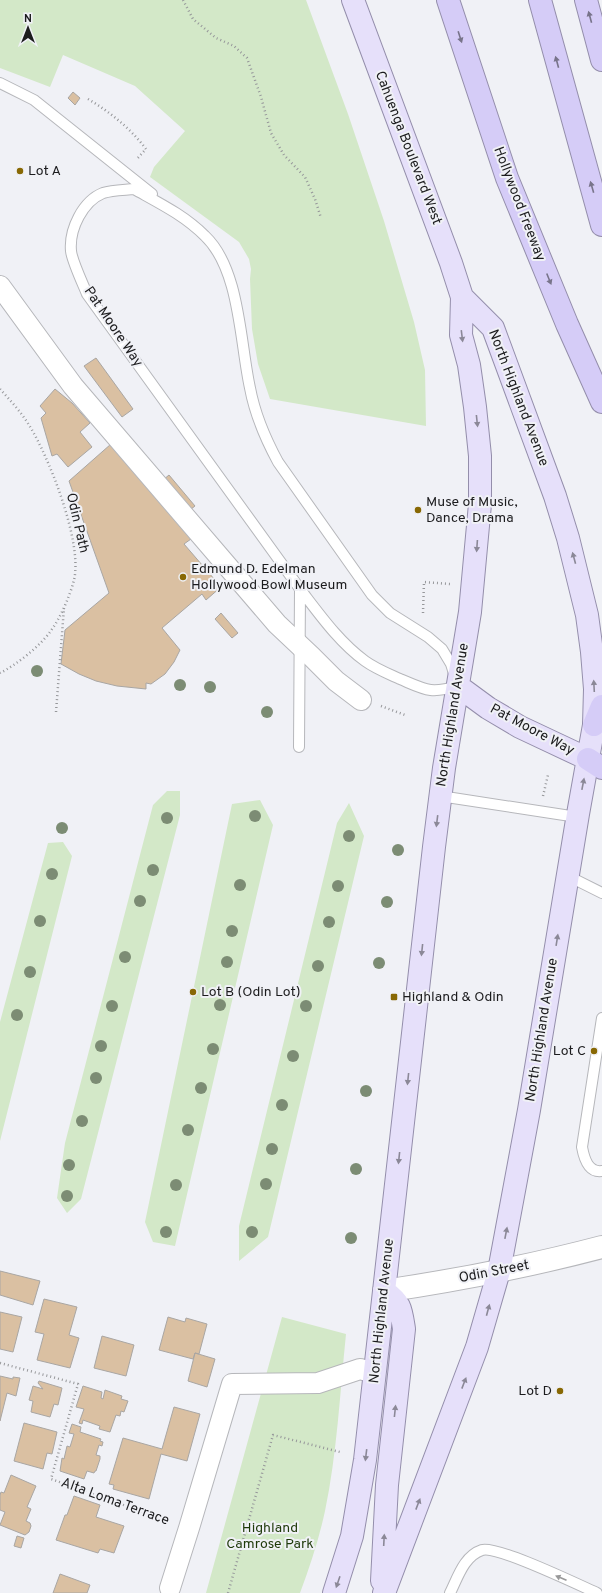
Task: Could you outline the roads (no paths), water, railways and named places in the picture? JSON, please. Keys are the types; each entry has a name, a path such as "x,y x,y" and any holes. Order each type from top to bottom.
{"highway":[{"name":"Hollywood Freeway","path":"448,0 507,178 567,324 602,402"},
{"path":"540,0 602,225"},
{"path":"586,0 602,60"}],"main road":[{"name":"Cahuenga Boulevard West","path":"353,0 451,263 462,297"},
{"name":"North Highland Avenue","path":"334,1593 352,1536 360,1493 375,1373 440,796 470,612 480,504 480,451 476,407 469,365 461,336 462,297"},
{"name":"North Highland Avenue","path":"383,1593 477,1347 498,1271 529,1110 577,818 595,763 598,716 587,615 568,538 555,496 493,328 462,297"},
{"name":"Pat Moore Way","path":"458,686 488,708 520,727 595,763"},
{"name":"Odin Street","path":"384,1291 541,1263 602,1247"},
{"path":"383,1593 387,1484 404,1329 402,1311 395,1299 384,1291"}],"street":[{"path":"0,286 73,386 276,624 300,645 336,682 361,700"},
{"path":"170,1588 232,1384 318,1383 360,1369 375,1373"}],"lane":[{"path":"0,83 34,100 175,211"},
{"name":"Pat Moore Way","path":"134,189 175,211 206,236 221,258 236,305 256,416 266,440 278,462 372,595 390,613 428,637 442,649 451,664 458,686 442,691 426,690 384,672 366,662 333,632 300,589 87,294 71,251 73,229 86,204 104,193 134,189"},
{"path":"299,747 300,589"},
{"path":"440,796 577,818"},
{"path":"568,876 602,893"},
{"path":"602,1018 582,1147 583,1156 588,1166 598,1172 602,1171"},
{"path":"450,1593 463,1565 470,1557 483,1549 502,1552 597,1593"}],"place":[{"name":"Lot A","path":"20,171"},
{"name":"Muse of Music, Dance, Drama","path":"418,510"},
{"name":"Edmund D. Edelman Hollywood Bowl Museum","path":"183,577"},
{"name":"Lot B (Odin Lot)","path":"193,992"},
{"name":"Highland & Odin","path":"394,997"},
{"name":"Lot C","path":"594,1051"},
{"name":"Lot D","path":"560,1391"}],"park label":[{"name":"Highland Camrose Park","path":"270,1536"}]}
